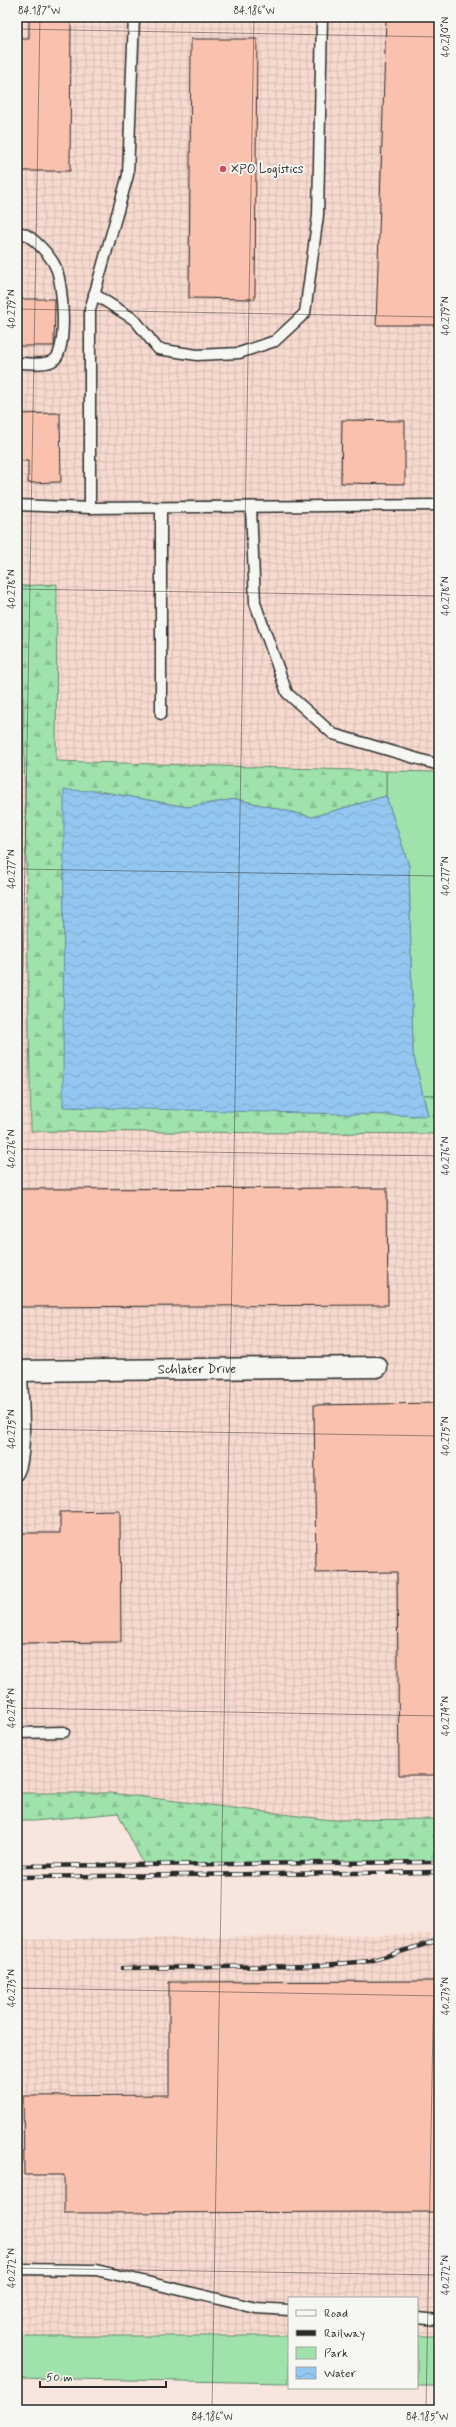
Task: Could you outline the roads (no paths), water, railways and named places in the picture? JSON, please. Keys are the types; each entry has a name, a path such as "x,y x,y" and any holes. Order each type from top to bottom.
{"street":[{"name":"Schlater Drive","path":"19,1371 377,1367"}],"lane":[{"path":"90,508 90,310 128,175 134,17"},
{"path":"94,294 135,320 158,349 197,355 239,353 275,341 305,313 318,215 322,17"},
{"path":"17,232 23,232 32,237 56,267 63,293 60,352 53,360 41,363 17,363"},
{"path":"17,505 90,508 439,505"},
{"path":"251,507 255,603 287,693 333,734 439,765"},
{"path":"160,714 161,508"},
{"path":"17,1475 21,1470 24,1443 19,1371"},
{"path":"17,1733 64,1732"},
{"path":"17,2269 96,2270 256,2308 288,2310"},
{"path":"418,2318 439,2320"}],"water":[{"path":"64,790 98,791 187,807 236,799 312,817 386,796 409,866 413,1053 428,1116 63,1107"}],"railway":[{"path":"17,1866 439,1862"},
{"path":"17,1877 439,1872"},
{"path":"123,1968 311,1966 370,1961 439,1940"}],"place":[{"name":"XPO Logistics","path":"223,169"}]}
